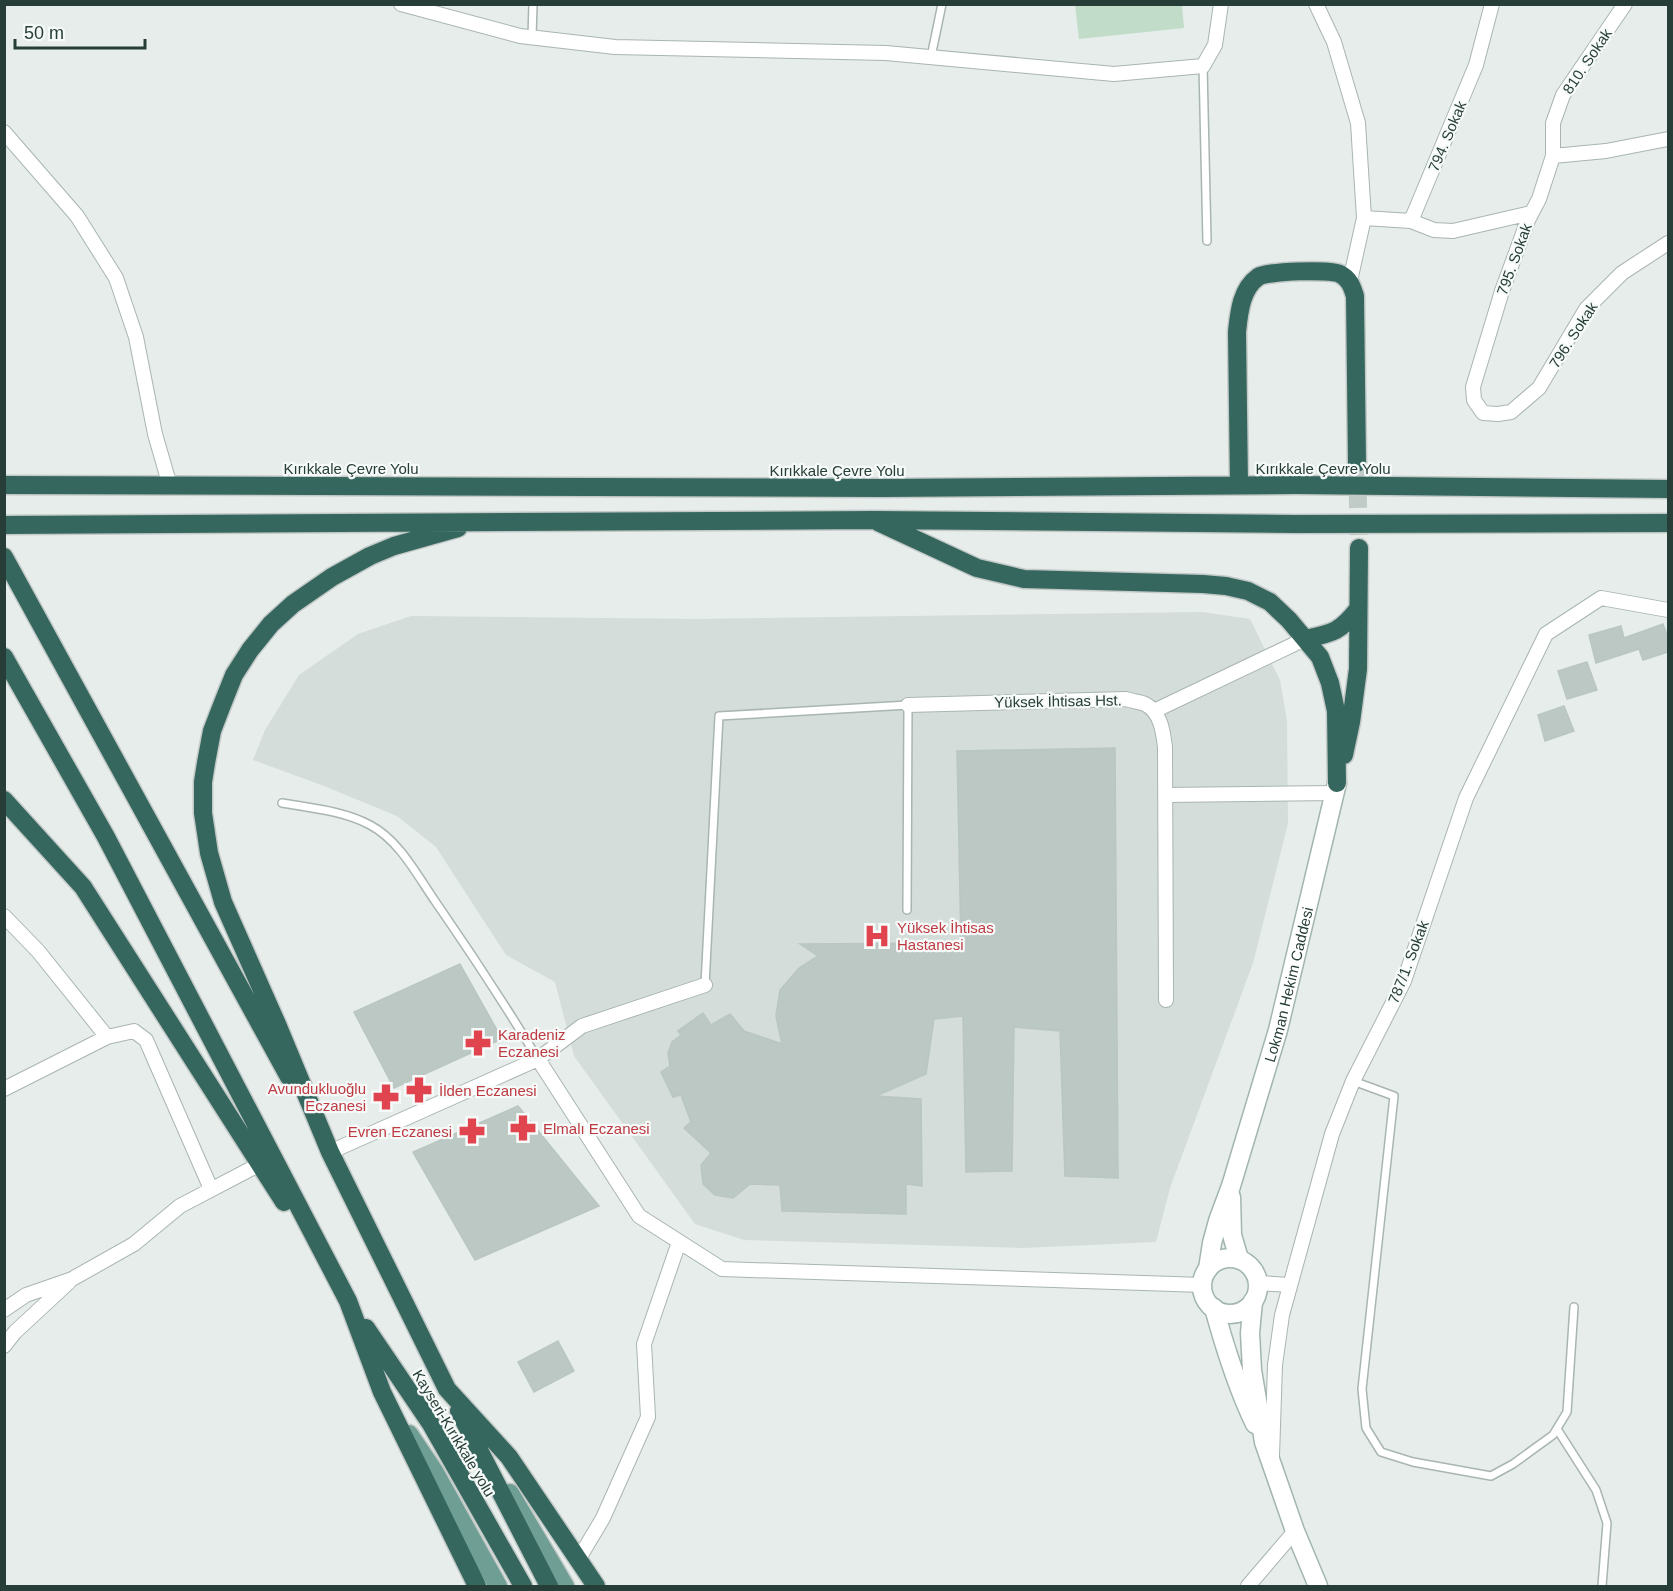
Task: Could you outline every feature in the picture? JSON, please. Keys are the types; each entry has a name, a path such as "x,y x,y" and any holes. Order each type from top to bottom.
{"highway":[{"path":"1239,486 1237,332 1239,311 1246,289 1259,276 1280,272 1325,271 1338,273 1350,281 1355,296 1357,463"},
{"name":"Kırıkkale Çevre Yolu","path":"4,484 1668,489"},
{"path":"874,520 977,568 1024,579 1226,586 1248,591 1270,602 1289,620 1320,657 1336,711 1336,788"},
{"path":"4,525 874,520 1295,524 1668,523"},
{"path":"330,1152 273,1014 223,902 209,853 203,813 203,782 212,731 234,675 270,624 293,603 332,577 370,556 394,546 480,522"},
{"path":"1336,788 1351,722 1358,669 1359,548"},
{"path":"4,557 330,1152"},
{"path":"1305,639 1331,633 1347,624 1359,609"},
{"path":"4,657 106,837 348,1301 382,1392 477,1587"},
{"path":"4,800 83,887 348,1301"},
{"name":"Kayseri-Kırıkkale yolu","path":"330,1152 447,1389 549,1587"},
{"name":"Kayseri-Kırıkkale yolu","path":"348,1301 431,1424 523,1587"},
{"path":"447,1389 509,1457 596,1587"}],"main road":[{"path":"447,1389 565,1587"},
{"path":"382,1392 434,1471 498,1587"}],"street":[{"path":"401,4 520,36 615,47 886,53 1114,74 1203,66 1215,45 1221,4"},
{"path":"1316,4 1334,42 1358,123 1364,218 1350,281"},
{"name":"794. Sokak","path":"1411,221 1476,65 1492,4"},
{"name":"810. Sokak","path":"1553,156 1553,123 1563,95 1625,4"},
{"path":"4,132 76,216 116,278 136,337 155,434 170,486"},
{"path":"1553,156 1606,151 1668,139"},
{"name":"795. Sokak","path":"1539,388 1511,412 1483,413 1474,400 1473,387 1502,291 1531,213 1539,199 1553,156"},
{"path":"1364,218 1411,221 1434,230 1454,231 1531,213"},
{"name":"796. Sokak","path":"1539,388 1586,309 1622,273 1668,243"},
{"name":"787/1. Sokak","path":"1271,1466 1275,1365 1282,1315 1332,1134 1353,1080 1404,981 1466,798 1546,634 1601,598 1668,610"},
{"path":"1166,999 1165,747 1162,728 1154,711 1305,639"},
{"name":"Yüksek İhtisas Hst.","path":"908,705 1126,699 1146,705 1154,711"},
{"path":"1165,795 1336,788"},
{"name":"Lokman Hekim Caddesi","path":"1231,1186 1278,1030 1336,788"},
{"path":"4,916 38,951 107,1037"},
{"path":"330,1152 537,1059 582,1026 705,985"},
{"path":"4,1089 107,1037 134,1031 146,1040 212,1190"},
{"path":"537,1059 639,1216 722,1269 1205,1277"},
{"path":"4,1310 26,1295 72,1279 134,1244 180,1206 260,1164"},
{"path":"1231,1186 1232,1235 1239,1259"},
{"path":"1231,1186 1212,1243 1204,1293 1214,1308 1227,1355 1244,1401 1264,1442"},
{"path":"578,1560 603,1518 648,1417 644,1344 679,1242"},
{"path":"1205,1277 1214,1263 1221,1259 1239,1259 1254,1271 1258,1289 1253,1301 1250,1333 1252,1370 1264,1442 1295,1531 1318,1587"},
{"path":"4,1346 15,1332 72,1279"},
{"path":"1258,1283 1290,1285"},
{"path":"1214,1308 1233,1313 1242,1311 1253,1301"},
{"path":"1248,1587 1295,1531"}],"lane":[{"path":"532,37 533,4"},
{"path":"931,57 942,4"},
{"path":"1203,66 1207,241"},
{"path":"705,985 719,716 908,705 907,910"},
{"path":"282,803 343,814 371,825 388,838 408,861 471,953 537,1059"},
{"path":"1353,1080 1394,1096 1362,1389 1366,1428 1381,1452 1413,1462 1491,1476 1514,1464 1553,1436 1567,1412 1574,1307"},
{"path":"1557,1429 1596,1490 1607,1523 1602,1587"}],"shaded area":[{"name":"Yüksek İhtisas Hastanesi","path":"1202,612 1250,619 1280,680 1287,721 1288,823 1253,963 1170,1188 1156,1242 1023,1248 744,1240 695,1224 574,1056 555,982 506,955 436,847 397,816 253,760 265,730 299,675 358,634 411,616 698,619"}],"green space":[{"path":"1075,5 1182,5 1184,28 1079,39"}],"building":[{"path":"1663,624 1668,638 1668,652 1643,660 1639,649 1596,663 1589,635 1621,626 1624,638"},
{"path":"1587,662 1597,690 1567,699 1558,671"},
{"path":"1564,706 1574,731 1545,741 1538,715"},
{"path":"1115,748 1118,1178 1065,1176 1060,1031 1014,1027 1012,1171 966,1172 963,1016 934,1019 926,1074 876,1096 921,1099 922,1186 906,1184 906,1214 782,1211 780,1185 750,1184 733,1198 715,1195 703,1184 701,1165 711,1153 684,1128 691,1122 681,1095 673,1097 661,1072 670,1066 668,1053 672,1042 681,1035 678,1031 703,1013 711,1025 730,1014 744,1031 782,1044 776,1016 780,990 799,968 818,956 800,944 961,943 957,751"},
{"path":"460,964 502,1039 394,1088 354,1012"},
{"path":"518,1106 599,1206 475,1260 413,1152"},
{"path":"558,1341 574,1371 534,1392 518,1362"}],"tunnel":[{"path":"1357,463 1359,548"}],"place":[{"name":"Yüksek İhtisas Hastanesi","path":"877,936"},
{"name":"Karadeniz Eczanesi","path":"478,1043"},
{"name":"İlden Eczanesi","path":"419,1090"},
{"name":"Avundukluoğlu Eczanesi","path":"386,1097"},
{"name":"Elmalı Eczanesi","path":"523,1128"},
{"name":"Evren Eczanesi","path":"472,1131"}]}
